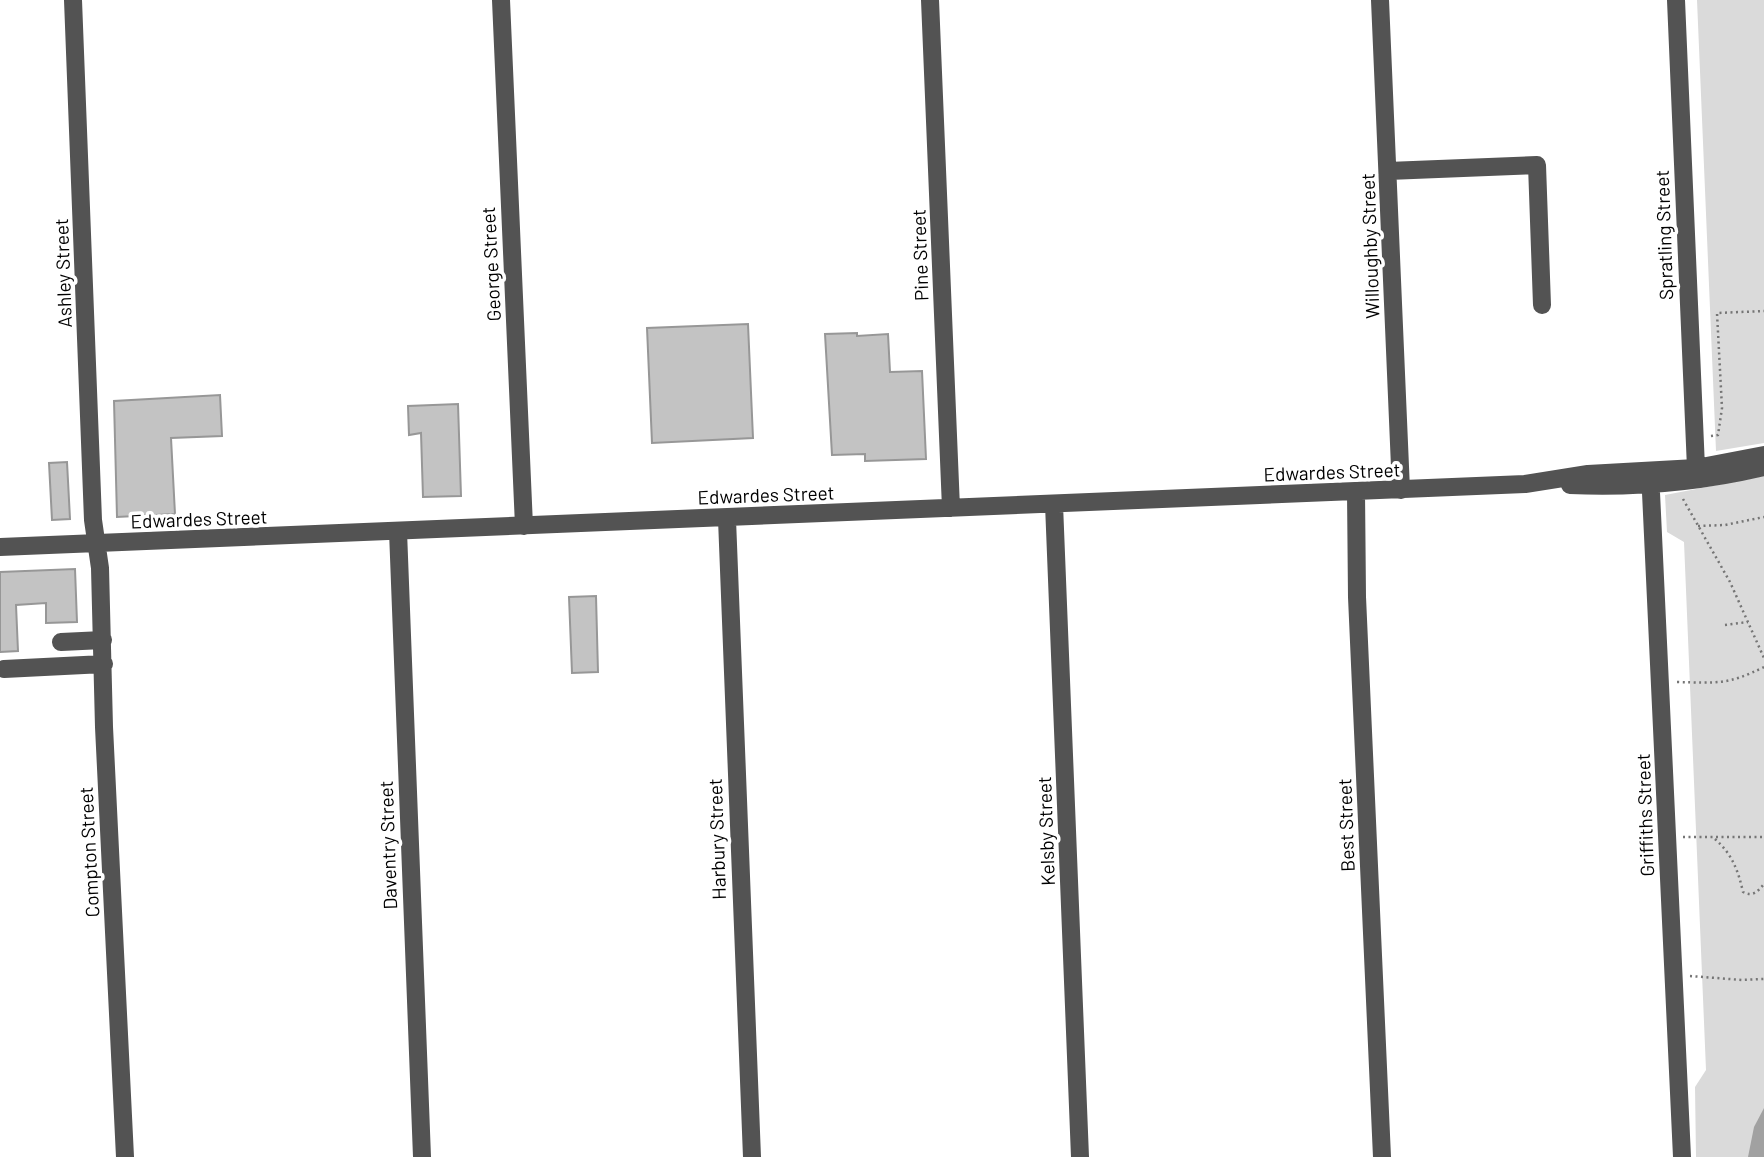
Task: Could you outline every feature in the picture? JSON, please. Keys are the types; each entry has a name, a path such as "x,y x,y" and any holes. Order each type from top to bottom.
{"street":[{"name":"Ashley Street","path":"73,0 96,545"},
{"name":"George Street","path":"500,0 524,526"},
{"name":"Pine Street","path":"930,0 951,508"},
{"name":"Willoughby Street","path":"1380,0 1401,490"},
{"name":"Spratling Street","path":"1675,0 1696,468"},
{"path":"1388,171 1537,164 1542,305"},
{"name":"Edwardes Street","path":"0,547 1533,484 1605,486 1764,455"},
{"name":"Edwardes Street","path":"1651,478 1684,482 1764,467"},
{"name":"Griffiths Street","path":"1651,478 1682,1157"},
{"name":"Best Street","path":"1356,492 1358,610 1382,1157"},
{"name":"Kelsby Street","path":"1054,504 1080,1157"},
{"name":"Harbury Street","path":"727,519 752,1157"},
{"name":"Daventry Street","path":"398,531 422,1157"},
{"name":"Compton Street","path":"96,545 100,568 104,727 125,1157"},
{"path":"61,642 103,640"},
{"path":"5,669 104,664"}],"path":[{"path":"1693,437 1718,435 1721,408 1717,313 1764,311"},
{"path":"1678,491 1730,582 1764,658"},
{"path":"1698,526 1725,525 1764,517"},
{"path":"1725,625 1748,622"},
{"path":"1660,682 1724,683 1740,679 1764,667"},
{"path":"1697,838 1764,837"},
{"path":"1714,838 1726,849 1738,870 1742,892 1755,894 1764,884"},
{"path":"1674,976 1764,979"}],"shaded area":[{"path":"1697,0 1764,0 1764,443 1716,451"},
{"path":"1764,476 1764,1157 1696,1157 1695,1087 1706,1070 1684,542 1667,532 1665,495"},
{"path":"1764,1108 1764,1157 1748,1157 1754,1127"}],"building":[{"path":"748,324 753,438 652,443 647,328"},
{"path":"857,333 857,336 888,334 890,372 922,371 926,459 865,461 865,454 832,455 825,334"},
{"path":"220,395 222,436 171,438 175,514 117,517 114,401"},
{"path":"458,404 461,496 423,497 421,433 409,435 408,406"},
{"path":"67,462 70,519 52,520 49,463"},
{"path":"75,569 77,622 46,623 46,603 16,605 18,651 0,652 0,572"},
{"path":"596,596 598,672 572,673 569,597"}]}
